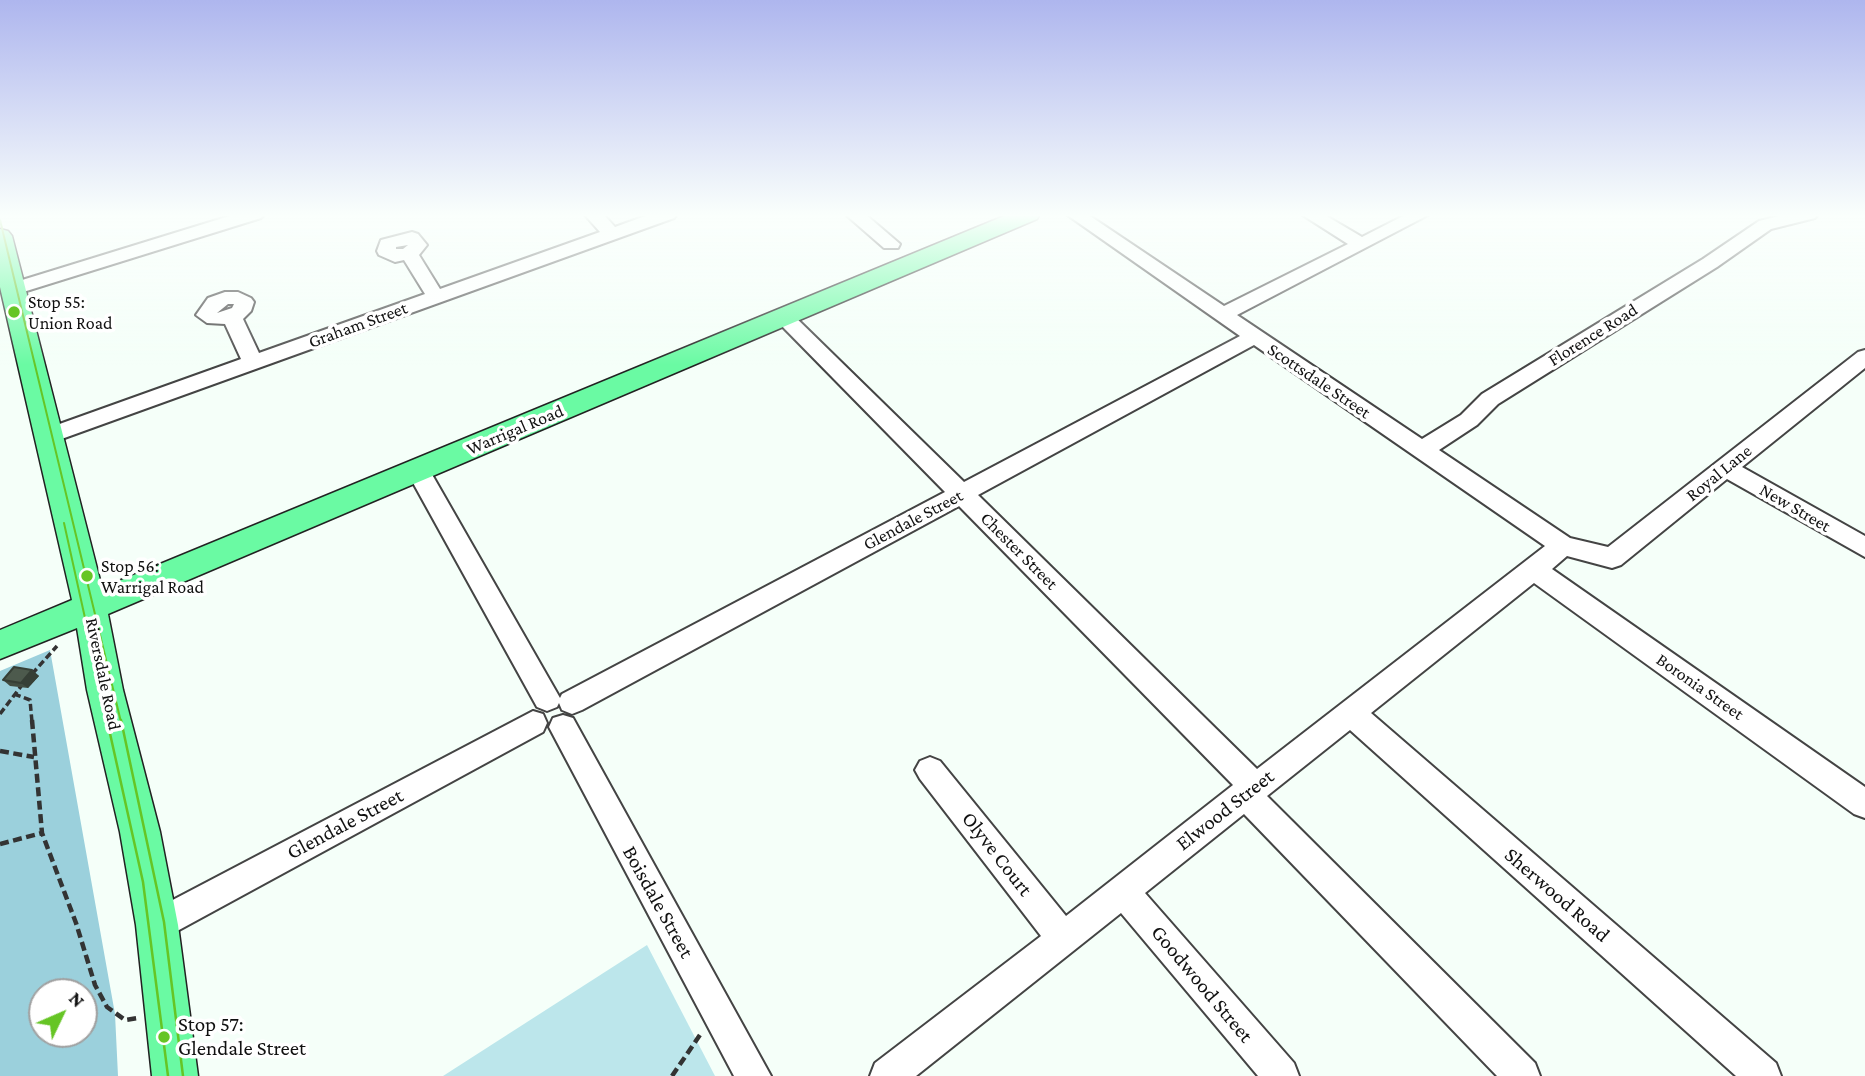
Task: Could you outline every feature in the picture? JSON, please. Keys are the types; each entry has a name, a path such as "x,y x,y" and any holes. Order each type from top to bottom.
{"main road":[{"name":"Riversdale Road","path":"7,264 90,608 105,690 140,832 157,925 175,1076"},
{"name":"Warrigal Road","path":"0,645 911,264"}],"street":[{"path":"13,289 92,264"},
{"path":"414,264 436,298"},
{"name":"Graham Street","path":"48,436 529,264"},
{"name":"Scottsdale Street","path":"1148,264 1563,546"},
{"path":"1222,315 1322,264"},
{"name":"Florence Road","path":"1422,450 1469,420 1490,399 1708,264"},
{"path":"232,317 253,363"},
{"name":"Chester Street","path":"785,317 1249,790 1522,1076"},
{"name":"Glendale Street","path":"157,925 1254,337"},
{"name":"Royal Lane","path":"1563,546 1612,558 1865,357"},
{"name":"New Street","path":"1725,467 1865,548"},
{"name":"Boisdale Street","path":"418,470 753,1076"},
{"name":"Elwood Street","path":"888,1076 1563,546"},
{"name":"Boronia Street","path":"1535,570 1865,804"},
{"name":"Sherwood Road","path":"1351,713 1763,1076"},
{"name":"Olyve Court","path":"930,770 1063,938"},
{"name":"Goodwood Street","path":"1124,891 1281,1076"}],"path":[{"path":"0,714 14,694 58,645"},
{"path":"14,694 30,699 41,833 76,923 96,985 107,1007 125,1020 149,1017"},
{"path":"0,751 34,757"},
{"path":"0,844 41,833"},
{"path":"672,1076 717,1010"}],"shaded area":[{"path":"50,650 115,1014 118,1076 0,1076 0,671"},
{"path":"647,945 715,1076 443,1076"}],"building":[{"path":"14,667 32,670 21,683 3,680"}],"tram line":[{"path":"11,264 121,722"},
{"path":"64,523 108,722"},
{"path":"107,720 143,882 168,1076"},
{"path":"121,720 164,922 183,1076"}],"place":[{"name":"Stop 55: Union Road","path":"14,312"},
{"name":"Stop 56: Warrigal Road","path":"87,576"},
{"name":"Stop 57: Glendale Street","path":"164,1037"}]}
